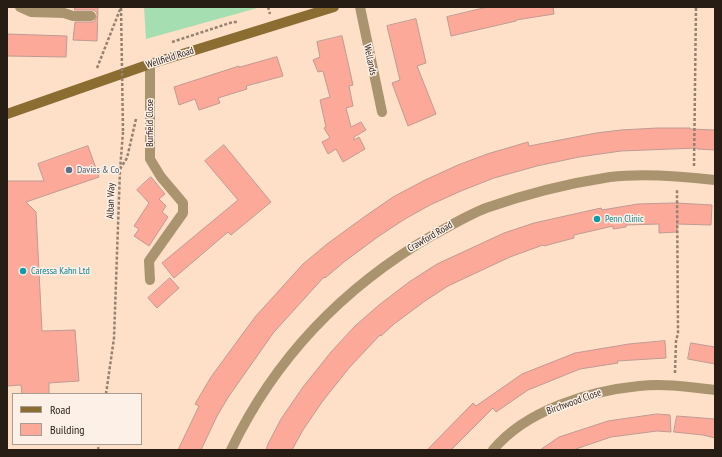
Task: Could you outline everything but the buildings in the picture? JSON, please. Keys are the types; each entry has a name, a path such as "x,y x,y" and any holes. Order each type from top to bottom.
{"main road":[{"name":"Wellfield Road","path":"7,114 150,64 334,7"}],"street":[{"path":"20,7 31,12 91,16"},
{"name":"Wellands","path":"360,7 382,112"},
{"name":"Burfield Close","path":"150,64 150,159 161,177 183,203 183,213 149,261 150,280"},
{"name":"Crawford Road","path":"231,450 249,414 284,363 316,326 345,297 377,271 408,249 486,208 517,198 582,183 610,177 639,175 694,177 715,180"},
{"name":"Birchwood Close","path":"493,450 525,422 556,406 599,392 640,386 674,385 715,390"}],"path":[{"name":"Alban Way","path":"97,68 121,7"},
{"name":"Alban Way","path":"106,393 114,338 122,132 121,7"},
{"path":"268,7 270,15"},
{"path":"694,177 696,7"},
{"path":"120,170 127,158 138,113"},
{"path":"674,385 676,341 678,332 677,176"}],"green space":[{"path":"144,7 261,7 146,39"}],"place":[{"name":"Davies & Co","path":"69,170"},
{"name":"Penn Clinic","path":"597,219"},
{"name":"Caressa Kahn Ltd","path":"23,271"}]}
